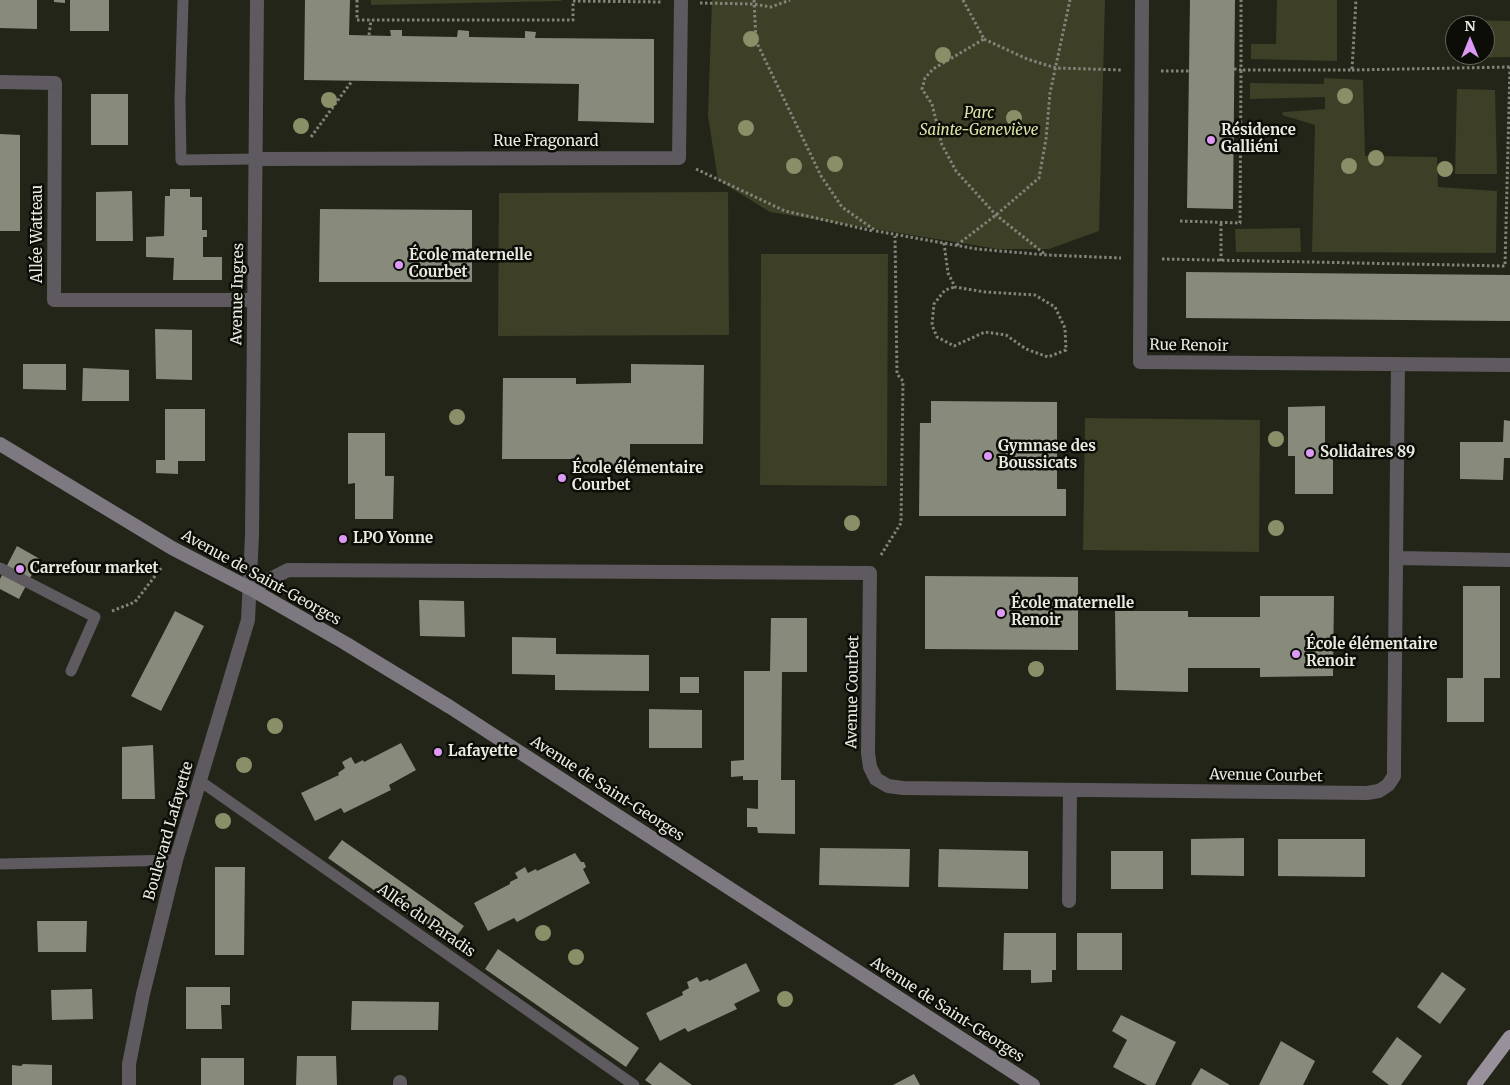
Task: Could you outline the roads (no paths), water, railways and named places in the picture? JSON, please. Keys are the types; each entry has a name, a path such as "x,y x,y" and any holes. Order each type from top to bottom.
{"main road":[{"name":"Avenue de Saint-Georges","path":"0,444 172,548 251,589 345,643 458,712 1033,1085"},
{"path":"1474,1085 1510,1037"}],"street":[{"name":"Avenue Ingres","path":"251,589 257,0"},
{"name":"Rue Renoir","path":"1142,0 1140,362 1510,365"},
{"name":"Rue Fragonard","path":"255,158 679,158 681,1"},
{"name":"Allée Watteau","path":"1,82 55,83 54,300 254,300"},
{"name":"Avenue Courbet","path":"251,589 288,570 870,573 868,752 870,767 876,779 888,786 903,788 1070,790 1366,793 1379,791 1388,785 1394,776 1398,364"},
{"path":"1397,558 1510,560"},
{"name":"Boulevard Lafayette","path":"129,1085 129,1064 143,994 176,860 248,620 251,589"},
{"path":"1069,901 1070,790"}],"lane":[{"path":"183,0 180,101 181,160 255,158"},
{"path":"0,568 95,617 71,671"},
{"name":"Allée du Paradis","path":"200,781 634,1085"},
{"path":"0,864 176,860"}],"place":[{"name":"Résidence Galliéni","path":"1211,140"},
{"name":"École maternelle Courbet","path":"399,265"},
{"name":"Solidaires 89","path":"1310,453"},
{"name":"Gymnase des Boussicats","path":"988,456"},
{"name":"École élémentaire Courbet","path":"562,478"},
{"name":"LPO Yonne","path":"343,539"},
{"name":"Carrefour market","path":"20,569"},
{"name":"École maternelle Renoir","path":"1001,613"},
{"name":"École élémentaire Renoir","path":"1296,654"},
{"name":"Lafayette","path":"438,752"}],"park label":[{"name":"Parc Sainte-Geneviève","path":"979,122"}]}
